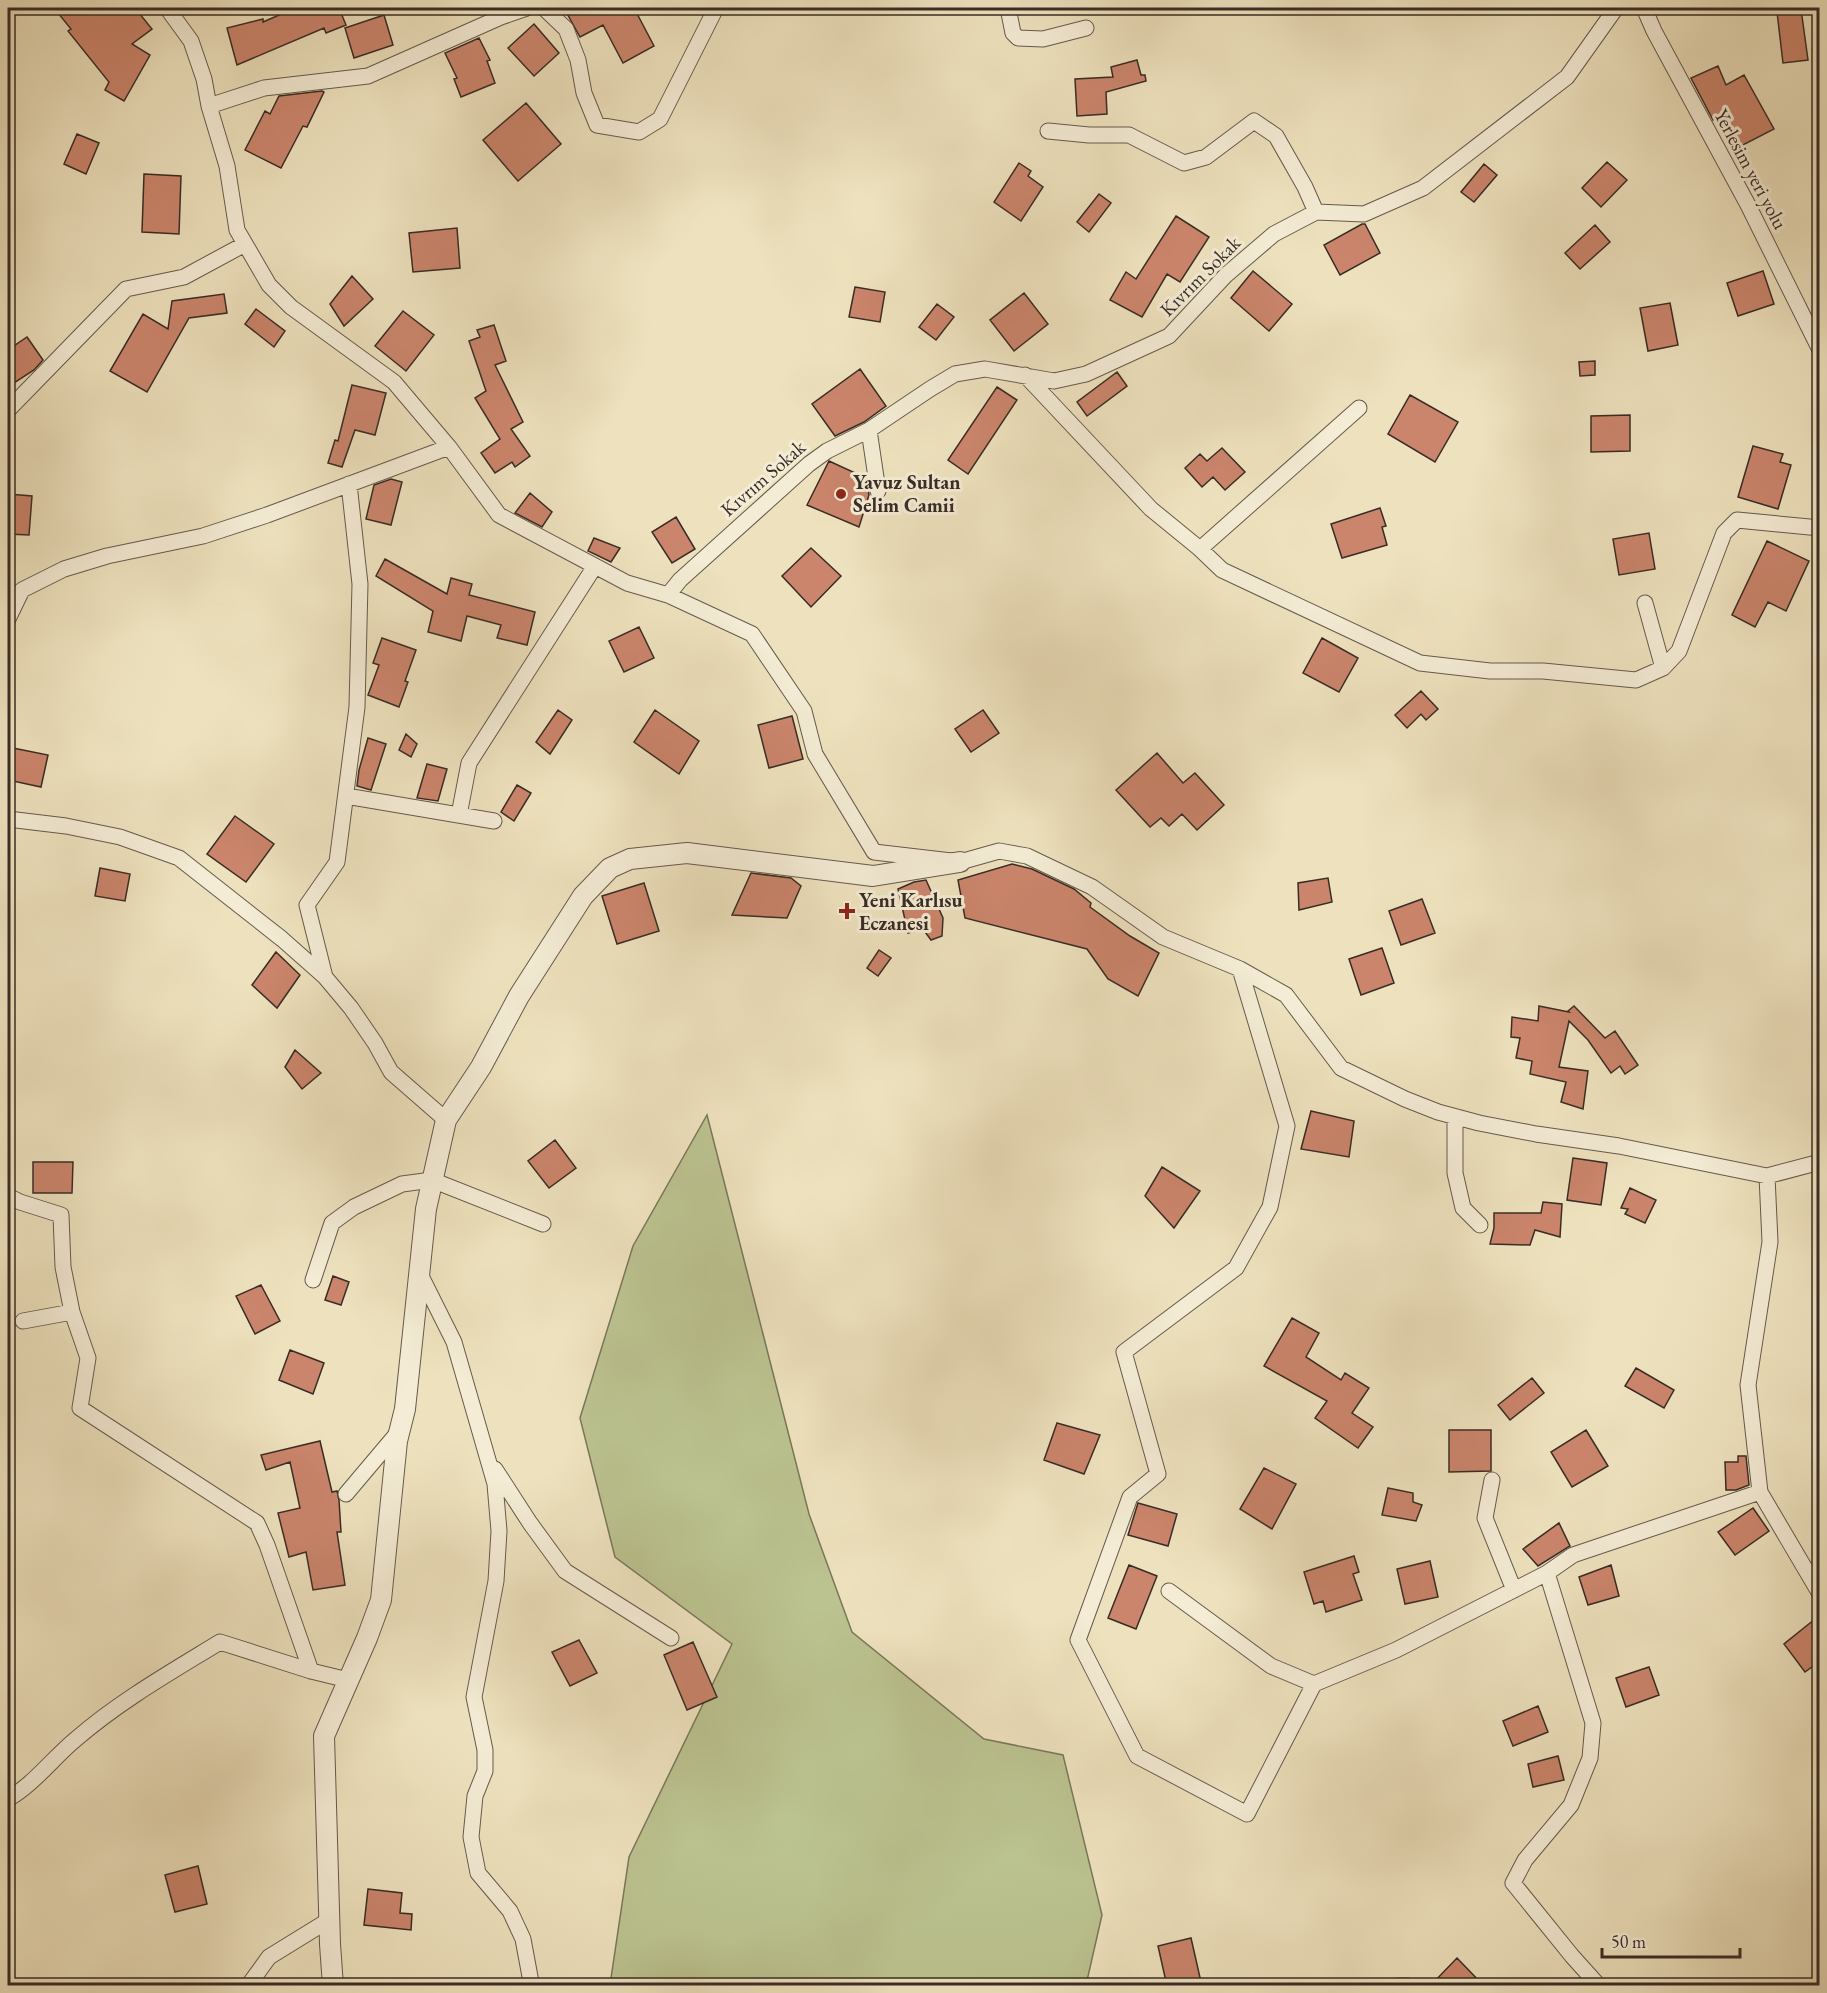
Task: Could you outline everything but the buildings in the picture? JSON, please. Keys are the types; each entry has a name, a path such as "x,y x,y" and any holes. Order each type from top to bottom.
{"street":[{"path":"167,8 191,41 204,79 208,106 227,166 237,230 269,285 291,307 394,382 449,447 499,514 627,583 668,595 752,634 804,711 815,754 874,852 960,862"},
{"path":"208,106 264,88 368,76 501,17 527,8"},
{"path":"544,8 566,29 578,60 584,93 597,125 639,132 660,119 716,8"},
{"path":"1008,8 1013,33 1018,38 1043,39 1086,27"},
{"path":"1048,131 1089,135 1129,135 1184,163 1206,157 1254,121 1276,136 1305,187 1316,212 1364,214 1423,188 1567,77 1616,8"},
{"name":"Yerlesim yeri yolu","path":"1644,8 1654,31 1748,205 1820,350"},
{"name":"Kıvrım Sokak","path":"668,595 680,580 809,464 827,451 869,430 955,374 985,369 1054,381 1086,374 1169,336 1226,274 1275,234 1316,212"},
{"path":"8,410 126,289 184,277 245,244"},
{"path":"1025,375 1151,509 1222,570 1420,663 1490,671 1543,671 1636,680 1663,668 1679,651 1724,533 1737,520 1820,528"},
{"path":"1200,549 1359,408"},
{"path":"869,430 878,491"},
{"path":"8,619 22,590 64,569 107,556 203,536 267,515 449,447"},
{"path":"325,977 307,905 337,862 357,706 360,584 349,483"},
{"path":"459,815 469,763 595,566"},
{"path":"1645,603 1663,668"},
{"path":"346,796 494,821"},
{"path":"8,819 66,826 120,837 179,858 282,939 325,977 351,1008 375,1043 391,1072 446,1120"},
{"path":"333,1986 324,1736 381,1600 400,1430 405,1409 426,1209 446,1120 481,1067 519,996 583,896 610,868 630,859 687,853 873,876 960,862 999,851 1027,856 1092,887 1163,937 1240,969 1286,995 1341,1068 1438,1112 1524,1132 1619,1146 1767,1176 1820,1162"},
{"path":"1240,969 1287,1126 1270,1207 1236,1268 1124,1352 1158,1474 1130,1497 1077,1640 1137,1756 1247,1814 1314,1684 1396,1650 1547,1573 1573,1555 1760,1492"},
{"path":"1455,1117 1455,1173 1462,1208 1480,1225"},
{"path":"1767,1176 1770,1242 1748,1385 1760,1492 1820,1594"},
{"path":"313,1280 332,1223 354,1207 402,1184 432,1180 543,1224"},
{"path":"8,1196 61,1215 63,1267 72,1312 88,1358 81,1408 257,1522 311,1671"},
{"path":"419,1272 454,1342 495,1484 499,1531 496,1581 474,1697 485,1750 485,1771 475,1796 471,1837 478,1873 510,1911 523,1939 531,1982 534,1986"},
{"path":"23,1321 72,1312"},
{"path":"346,1494 400,1430"},
{"path":"486,1455 530,1523 565,1571 671,1638"},
{"path":"1492,1480 1485,1518 1514,1590"},
{"path":"1547,1573 1593,1722 1590,1758 1571,1805 1525,1860 1514,1883 1599,1986"},
{"path":"1169,1591 1271,1666 1314,1684"},
{"path":"8,1799 20,1792 76,1739 136,1694 220,1642 311,1671 348,1680"},
{"path":"248,1986 269,1957 329,1920"},
{"path":"1398,1986 1408,1986"}],"green space":[{"path":"707,1115 809,1514 852,1632 984,1739 1063,1755 1102,1915 1086,1985 610,1985 629,1857 732,1644 615,1557 580,1418 633,1246"}],"place":[{"name":"Yavuz Sultan Selim Camii","path":"841,494"},
{"name":"Yeni Karlısu Eczanesi","path":"847,911"}]}
